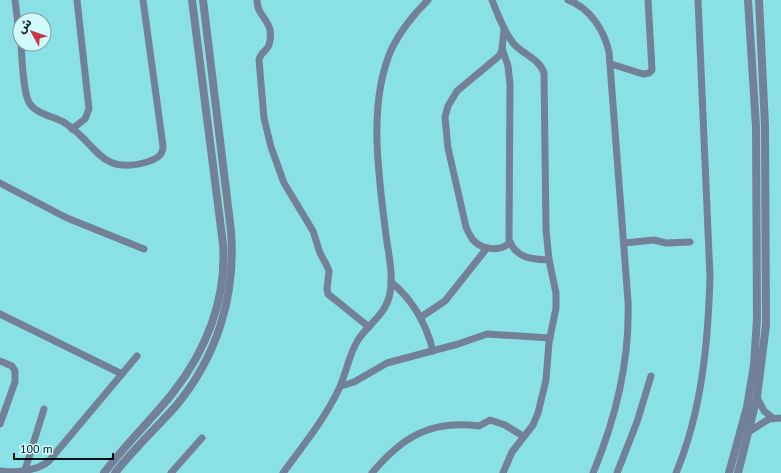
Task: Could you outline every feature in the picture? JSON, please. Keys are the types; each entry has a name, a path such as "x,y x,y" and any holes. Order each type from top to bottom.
{"street":[{"path":"15,0 16,12"},
{"path":"72,129 85,119 89,109 77,0"},
{"path":"21,52 27,97 30,104 39,112 58,120 72,129 97,154 115,164 135,165 154,160 161,154 163,146 144,0"},
{"path":"104,473 172,394 192,365 209,333 220,298 223,274 223,244 192,0"},
{"path":"115,473 174,407 197,377 215,341 227,303 231,275 232,246 203,0"},
{"path":"257,0 259,11 268,21 270,28 270,44 261,54 259,60 264,118 274,159 289,192 313,231 320,253 329,271 328,294 369,327"},
{"path":"283,473 329,408 341,386 355,345 386,308 390,295 391,282 379,172 377,127 381,86 393,47 408,22 428,0"},
{"path":"492,0 504,29 518,49 540,64 544,73 546,229 549,260 557,300 556,316 550,338 546,380 538,413 533,425 512,452 503,473"},
{"path":"568,0 582,7 599,27 608,46 628,307 626,354 614,412 593,473"},
{"path":"610,64 643,74 652,70 648,0"},
{"path":"676,473 690,432 698,397 706,349 709,301 710,276 698,0"},
{"path":"729,473 748,407 754,365 757,319 756,127 748,0"},
{"path":"738,473 750,431 757,397 764,347 767,288 765,126 759,0"},
{"path":"504,29 502,47 496,59 479,71 457,91 448,106 445,117 448,148 466,227 473,240 479,245 487,248 502,248 510,242"},
{"path":"502,47 508,66 510,84 508,233 510,242 517,252 524,257 549,260"},
{"path":"0,183 67,218 144,249"},
{"path":"624,243 652,240 666,243 690,242"},
{"path":"420,317 445,301 487,248"},
{"path":"391,282 405,294 420,317 428,333 433,350"},
{"path":"0,314 122,374"},
{"path":"341,386 354,382 387,363 494,333 550,338"},
{"path":"0,472 37,468 49,461 137,356"},
{"path":"0,361 12,366 16,377 0,424"},
{"path":"617,473 638,422 651,376"},
{"path":"757,397 764,411 773,418"},
{"path":"25,470 44,409"},
{"path":"750,431 760,423 773,418 781,418"},
{"path":"372,473 392,451 405,441 423,432 442,426 465,424 479,426 490,420 505,425 523,436"},
{"path":"171,473 202,438"}]}
